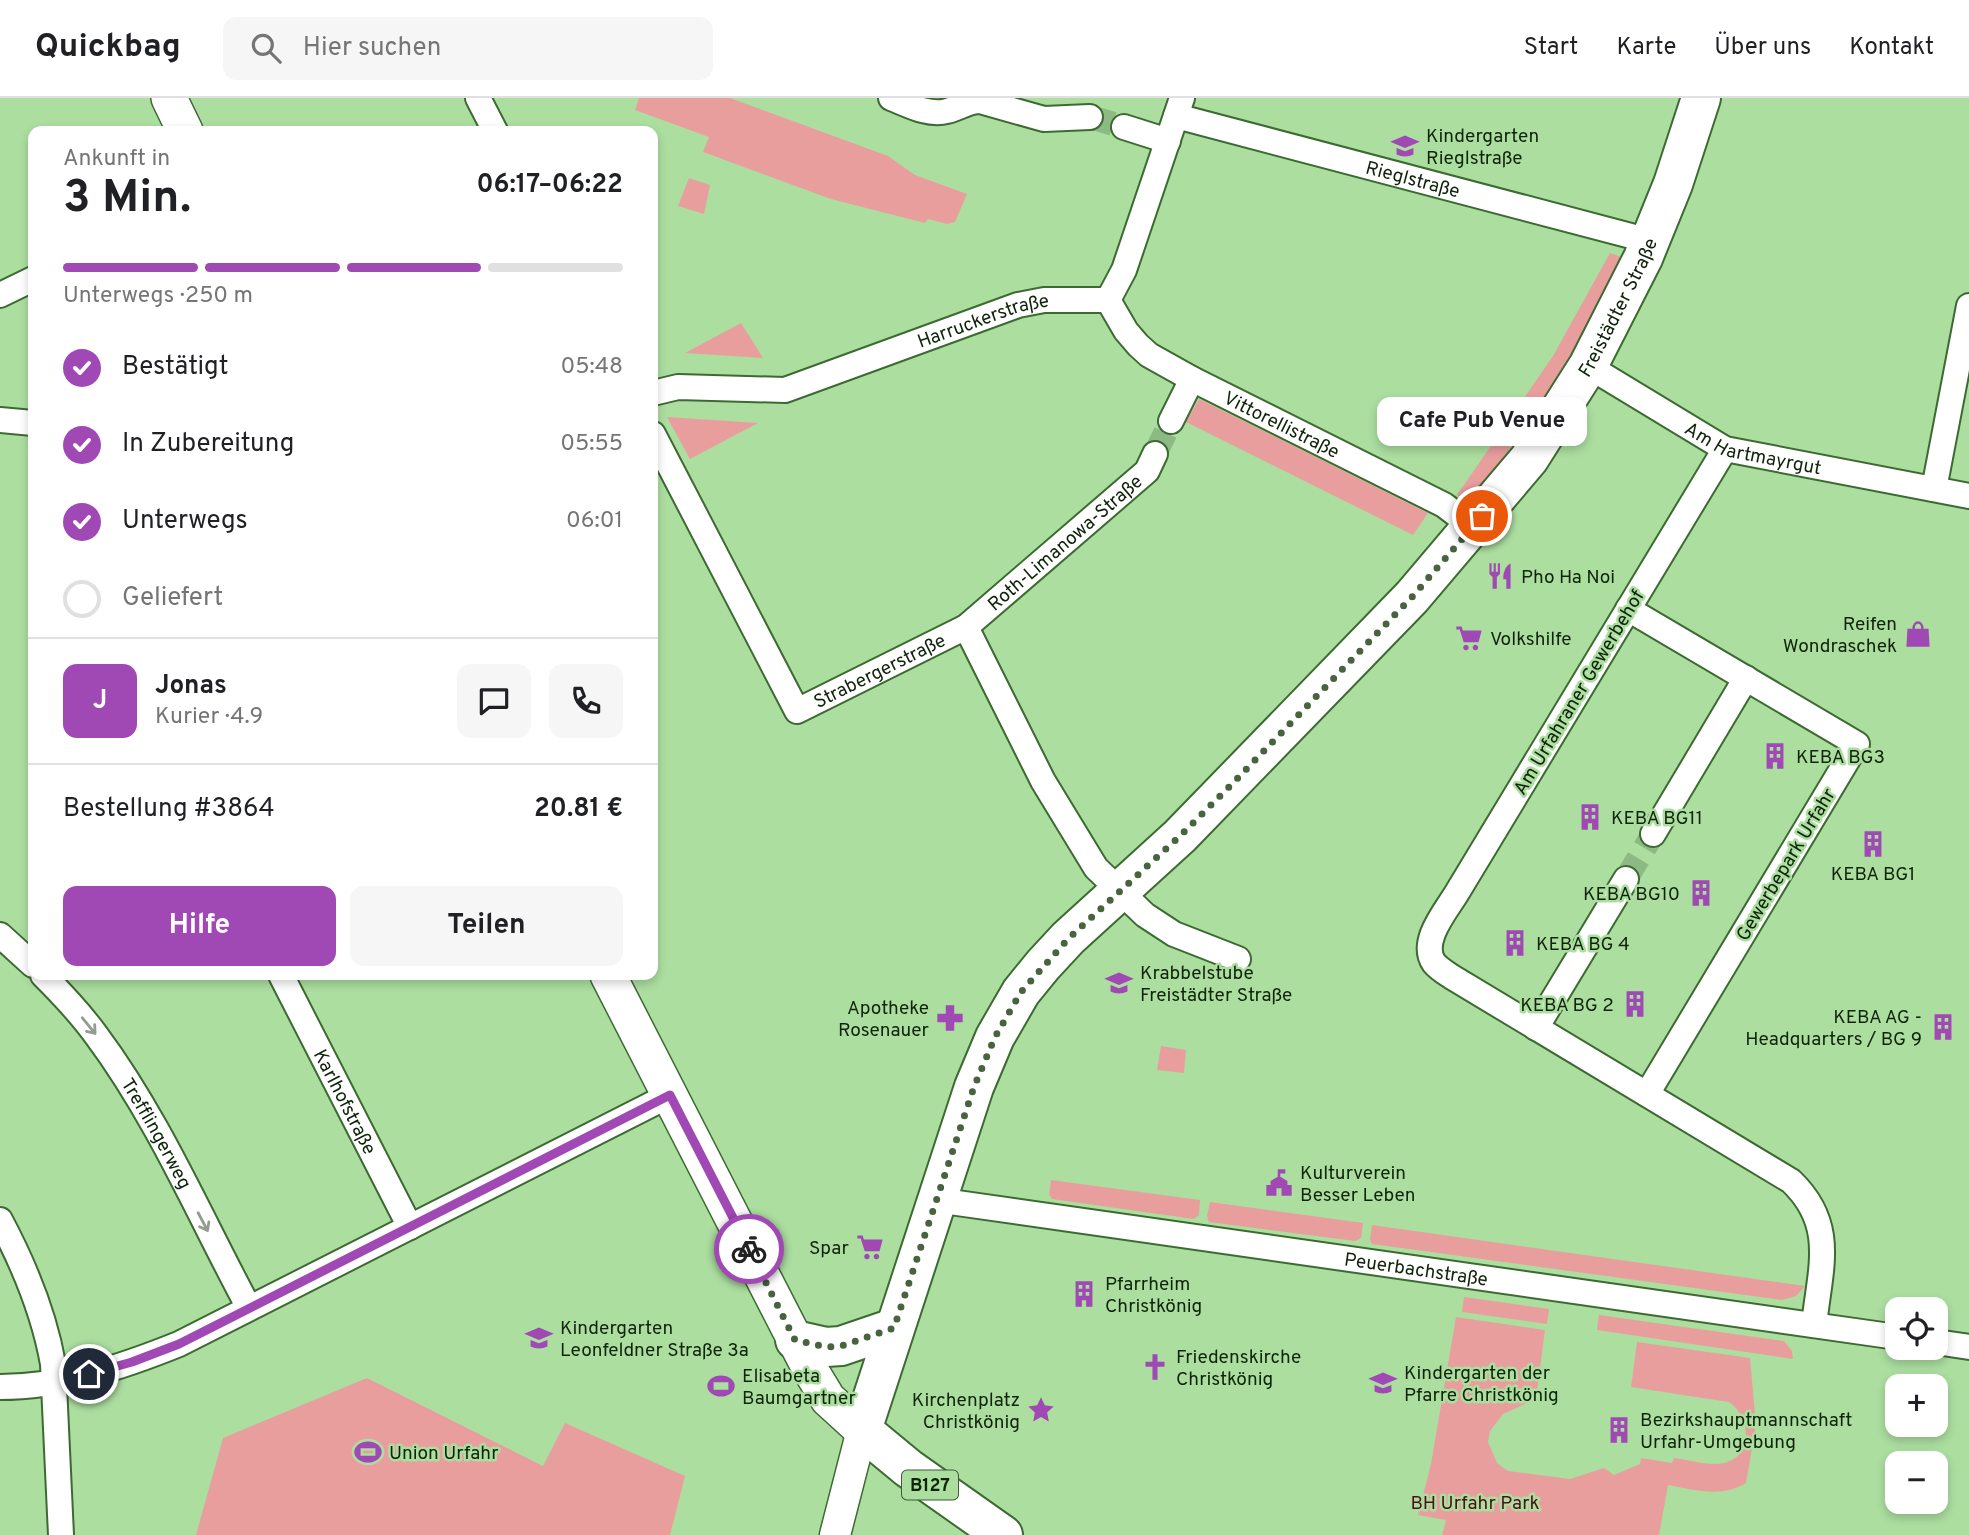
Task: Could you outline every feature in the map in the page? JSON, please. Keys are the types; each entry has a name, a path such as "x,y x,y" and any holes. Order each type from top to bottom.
{"main road":[{"path":"169,98 183,126"},
{"name":"Freistädter Straße","path":"862,1430 974,1087 995,1037 1021,992 1068,939 1233,783 1412,597 1529,458 1588,366 1619,308 1673,184 1701,98"},
{"path":"611,980 795,1340 828,1399 862,1430"},
{"path":"795,1340 826,1347 841,1346 894,1328"},
{"name":"B127","path":"862,1430 908,1468 1003,1535"}],"street":[{"path":"478,98 492,126"},
{"path":"891,98 934,113 948,111 971,101 981,101 1044,119 1090,117"},
{"path":"1108,300 1124,270 1179,107"},
{"name":"Rieglstraße","path":"1179,107 1650,242"},
{"path":"1124,127 1168,141"},
{"path":"0,295 28,281"},
{"name":"Harruckerstraße","path":"658,392 678,387 785,390 1018,305 1044,300 1108,300"},
{"name":"Vittorellistraße","path":"1108,300 1138,345 1192,379 1444,505 1473,527"},
{"path":"1934,489 1969,306"},
{"name":"Am Hartmayrgut","path":"1588,366 1725,449 1969,496"},
{"path":"1171,421 1192,379"},
{"path":"0,420 28,423"},
{"name":"Strabergerstraße","path":"658,444 797,711 966,626 1043,781 1096,869 1120,892"},
{"name":"Am Urfahraner Gewerbehof","path":"1536,1028 1436,966 1430,955 1432,936 1725,449"},
{"name":"Roth-Limanowa-Straße","path":"966,626 1147,471 1155,454"},
{"name":"Gewerbepark Urfahr","path":"1629,609 1857,744 1647,1094"},
{"path":"1653,834 1746,678"},
{"path":"1626,878 1536,1028 1791,1181 1805,1194 1821,1226 1823,1245 1814,1325"},
{"path":"1120,892 1145,915 1174,934 1238,959"},
{"path":"0,935 28,960"},
{"name":"Trefflingerweg","path":"47,980 95,1033 122,1072 249,1308"},
{"name":"Karlhofstraße","path":"284,980 410,1227"},
{"path":"0,1387 54,1383 132,1362 179,1344 670,1095"},
{"name":"Peuerbachstraße","path":"936,1200 1885,1335"},
{"path":"0,1220 20,1259 50,1346 61,1535"},
{"path":"1948,1344 1969,1347"},
{"name":"Freistädter Straße","path":"835,1535 862,1430"}],"green space":[{"path":"639,98 730,98 888,156 915,175 967,194 955,222 947,224 928,219 925,223 831,199 703,152 709,137 635,110"},
{"path":"689,178 710,185 704,214 678,206"},
{"path":"1610,253 1624,258 1555,379 1478,495 1464,498 1457,495 1553,356"},
{"path":"741,323 763,358 685,353"},
{"path":"1199,399 1428,513 1413,535 1186,422"},
{"path":"667,417 758,423 690,459"},
{"path":"1161,1046 1186,1050 1184,1073 1157,1070"},
{"path":"1051,1180 1200,1200 1199,1215 1194,1219 1052,1199 1049,1194"},
{"path":"1210,1202 1363,1223 1361,1238 1355,1241 1209,1222 1207,1216"},
{"path":"1372,1225 1805,1286 1796,1296 1782,1300 1372,1244"},
{"path":"1464,1297 1549,1309 1547,1324 1462,1312"},
{"path":"1599,1315 1784,1341 1792,1351 1793,1359 1597,1330"},
{"name":"BH Urfahr Park","path":"1456,1317 1545,1330 1536,1399 1503,1414 1490,1431 1488,1442 1497,1463 1508,1471 1570,1479 1604,1468 1614,1475 1640,1464 1641,1458 1672,1463 1674,1458 1712,1464 1734,1459 1741,1453 1746,1436 1742,1417 1736,1409 1729,1402 1631,1387 1637,1342 1750,1358 1756,1425 1746,1483 1718,1492 1668,1485 1659,1535 1442,1535 1446,1520 1418,1515 1431,1464"},
{"name":"Union Urfahr","path":"367,1378 543,1466 565,1423 685,1476 670,1535 196,1535 223,1438"}],"tunnel":[{"path":"1090,117 1124,127"},
{"path":"1155,454 1171,421"},
{"path":"1626,879 1653,834"}],"way so far":[{"path":"749,1249 795,1340 826,1347 841,1346 894,1328 974,1087 995,1037 1021,992 1068,939 1180,836 1233,783 1412,597 1482,516"}],"place":[{"name":"Kindergarten Rieglstraße","path":"1405,146"},
{"name":"Cafe Pub Venue","path":"1482,516"},
{"name":"Pho Ha Noi","path":"1500,576"},
{"name":"Reifen Wondraschek","path":"1918,634"},
{"name":"Volkshilfe","path":"1469,638"},
{"name":"KEBA BG3","path":"1775,756"},
{"name":"KEBA BG11","path":"1590,817"},
{"name":"KEBA BG1","path":"1873,844"},
{"name":"KEBA BG10","path":"1701,893"},
{"name":"KEBA BG 4","path":"1515,943"},
{"name":"Krabbelstube Freistädter Straße","path":"1119,983"},
{"name":"KEBA BG 2","path":"1635,1004"},
{"name":"Apotheke Rosenauer","path":"950,1018"},
{"name":"KEBA AG - Headquarters / BG 9","path":"1943,1027"},
{"name":"Kulturverein Besser Leben","path":"1279,1183"},
{"name":"Spar","path":"870,1247"},
{"name":"Pfarrheim Christkönig","path":"1084,1294"},
{"name":"Kindergarten Leonfeldner Straße 3a","path":"539,1338"},
{"name":"Friedenskirche Christkönig","path":"1155,1367"},
{"name":"Kindergarten der Pfarre Christkönig","path":"1383,1383"},
{"name":"Elisabeta Baumgartner","path":"721,1386"},
{"name":"Kirchenplatz Christkönig","path":"1041,1410"},
{"name":"Bezirkshauptmannschaft Urfahr-Umgebung","path":"1619,1430"},
{"name":"Union Urfahr","path":"368,1452"}],"route":[{"path":"89,1374 132,1362 179,1344 670,1095 749,1249"}]}
